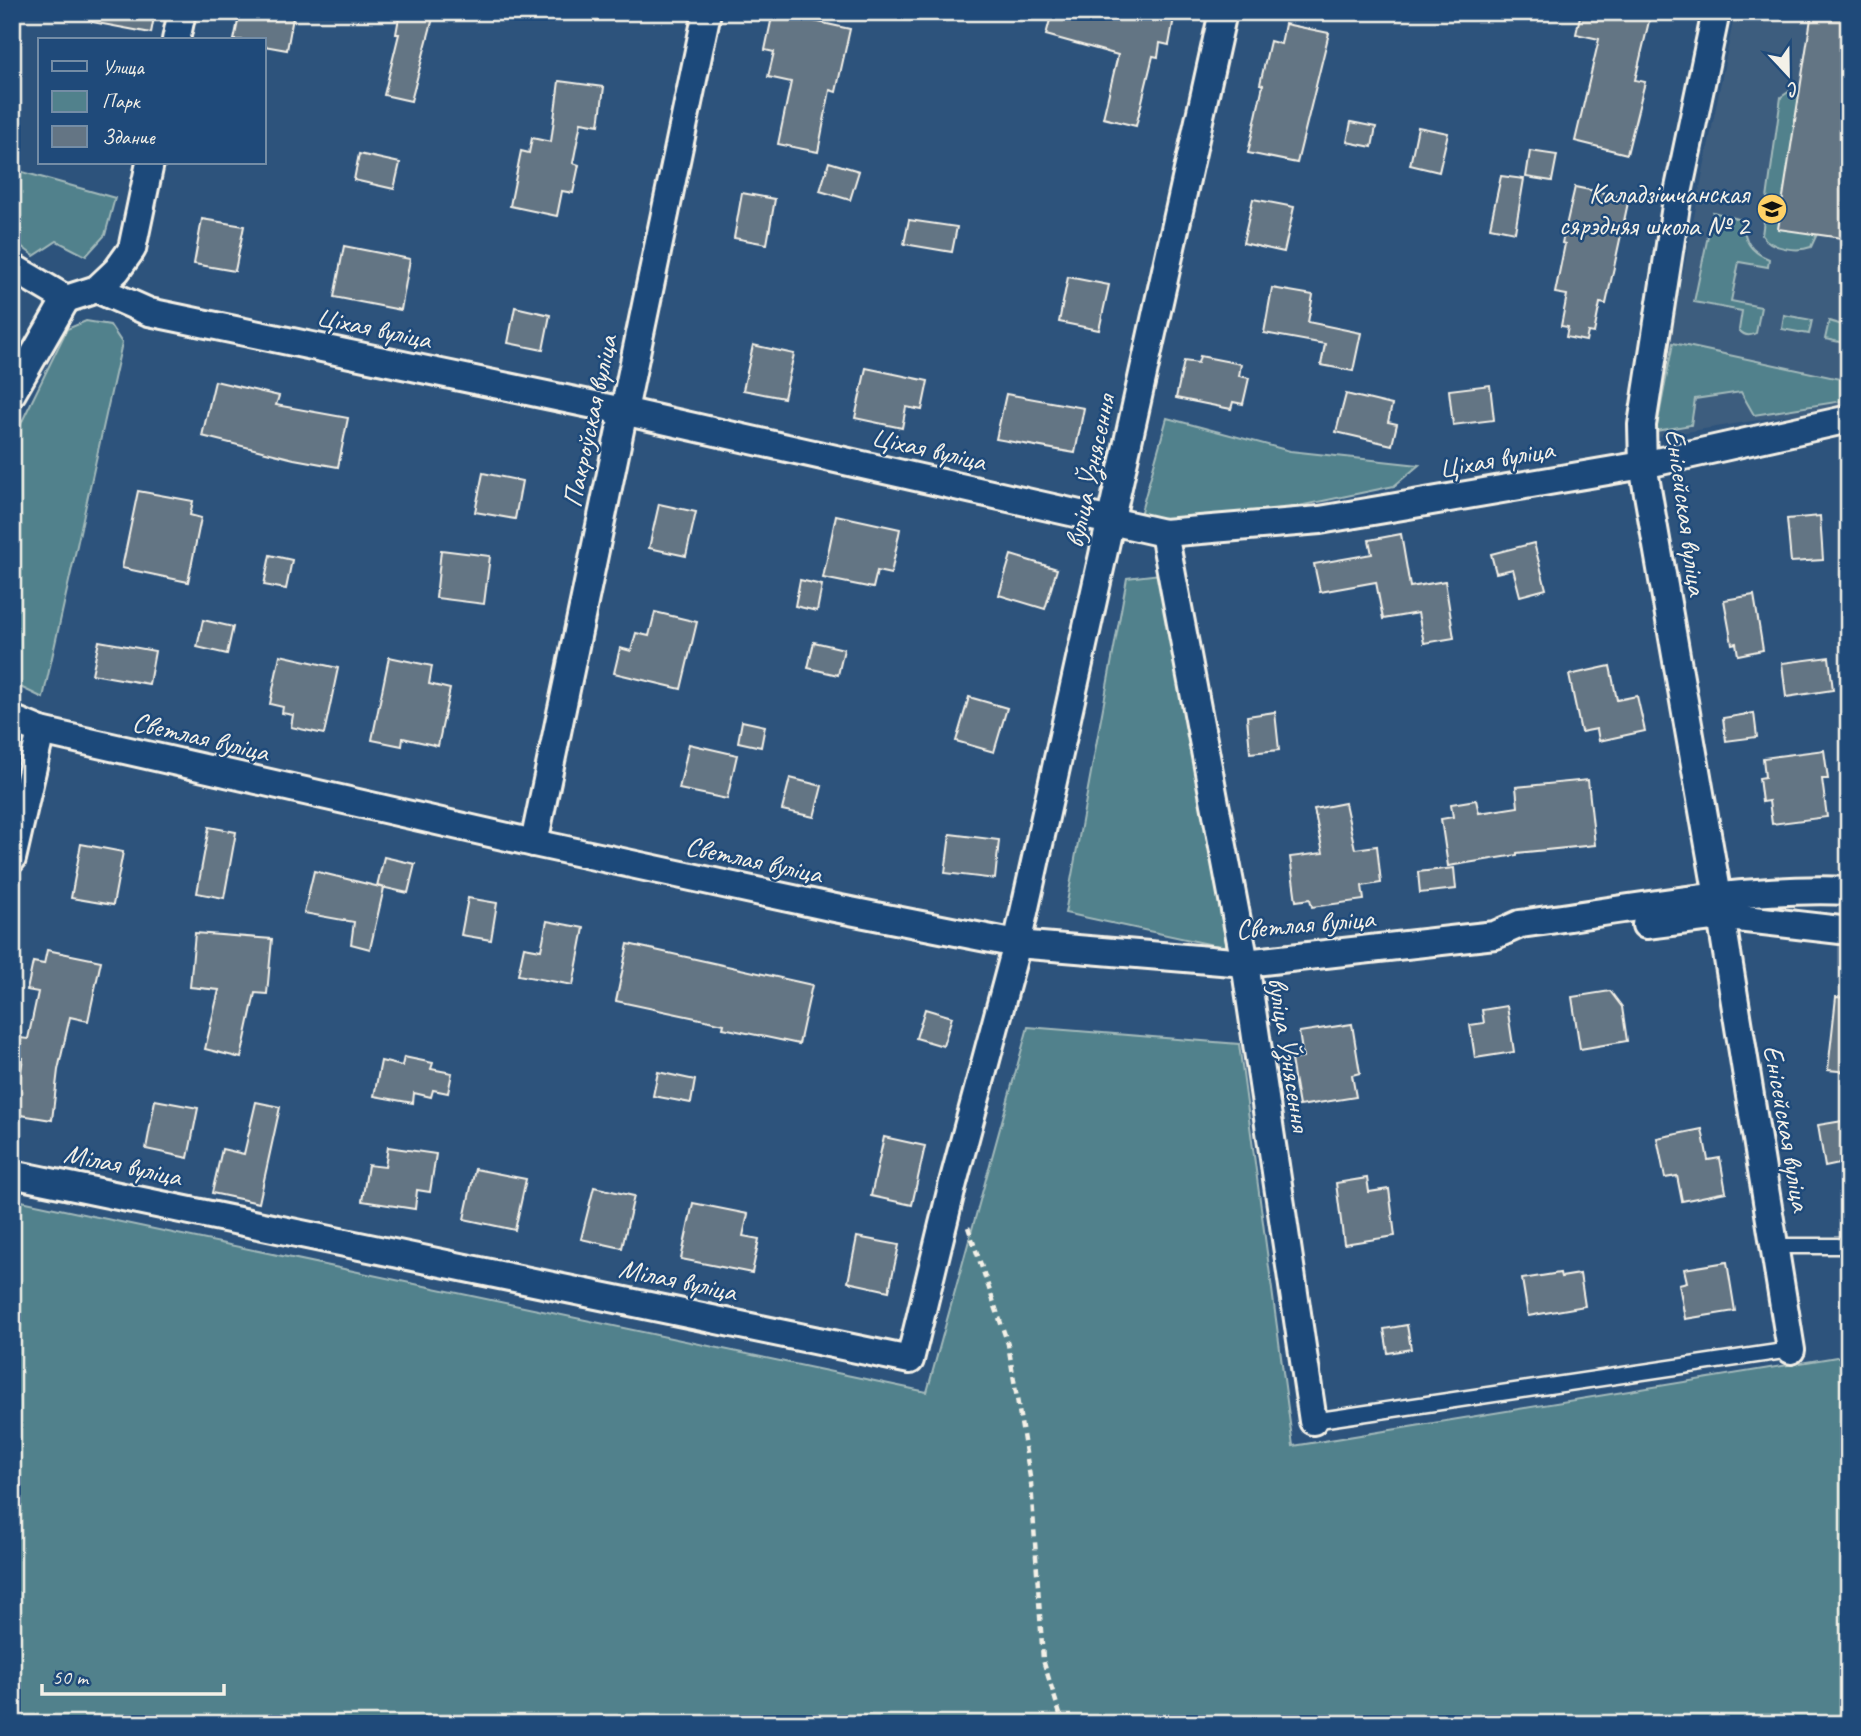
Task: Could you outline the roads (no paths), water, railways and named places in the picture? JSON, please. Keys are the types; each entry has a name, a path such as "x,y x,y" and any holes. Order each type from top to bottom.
{"street":[{"path":"176,38 182,12"},
{"name":"Пакроўская вуліца","path":"534,843 707,12"},
{"name":"вуліца Ўзнясення","path":"1017,944 1223,12"},
{"name":"Енісейская вуліца","path":"1716,12 1676,207 1642,425 1643,465 1776,1246 1791,1350"},
{"path":"12,393 66,299 97,289 117,270 132,249 150,164"},
{"path":"12,267 66,299"},
{"name":"Ціхая вуліца","path":"97,289 149,312 622,411 1164,533 1320,520 1643,465 1849,419"},
{"name":"вуліца Ўзнясення","path":"1164,533 1245,963 1313,1421"},
{"name":"Светлая вуліца","path":"12,719 41,731 534,843 1017,944 1245,963 1494,935 1518,939 1822,890 1849,891"},
{"path":"12,859 41,731"},
{"name":"Светлая вуліца","path":"1719,907 1849,931"},
{"name":"Мілая вуліца","path":"12,1174 910,1360 953,1183 1017,944"}],"lane":[{"path":"1776,1246 1849,1246"},
{"path":"1313,1421 1791,1350"}],"place":[{"name":"Каладзішчанская сярэдняя школа № 2","path":"1772,209"}]}
